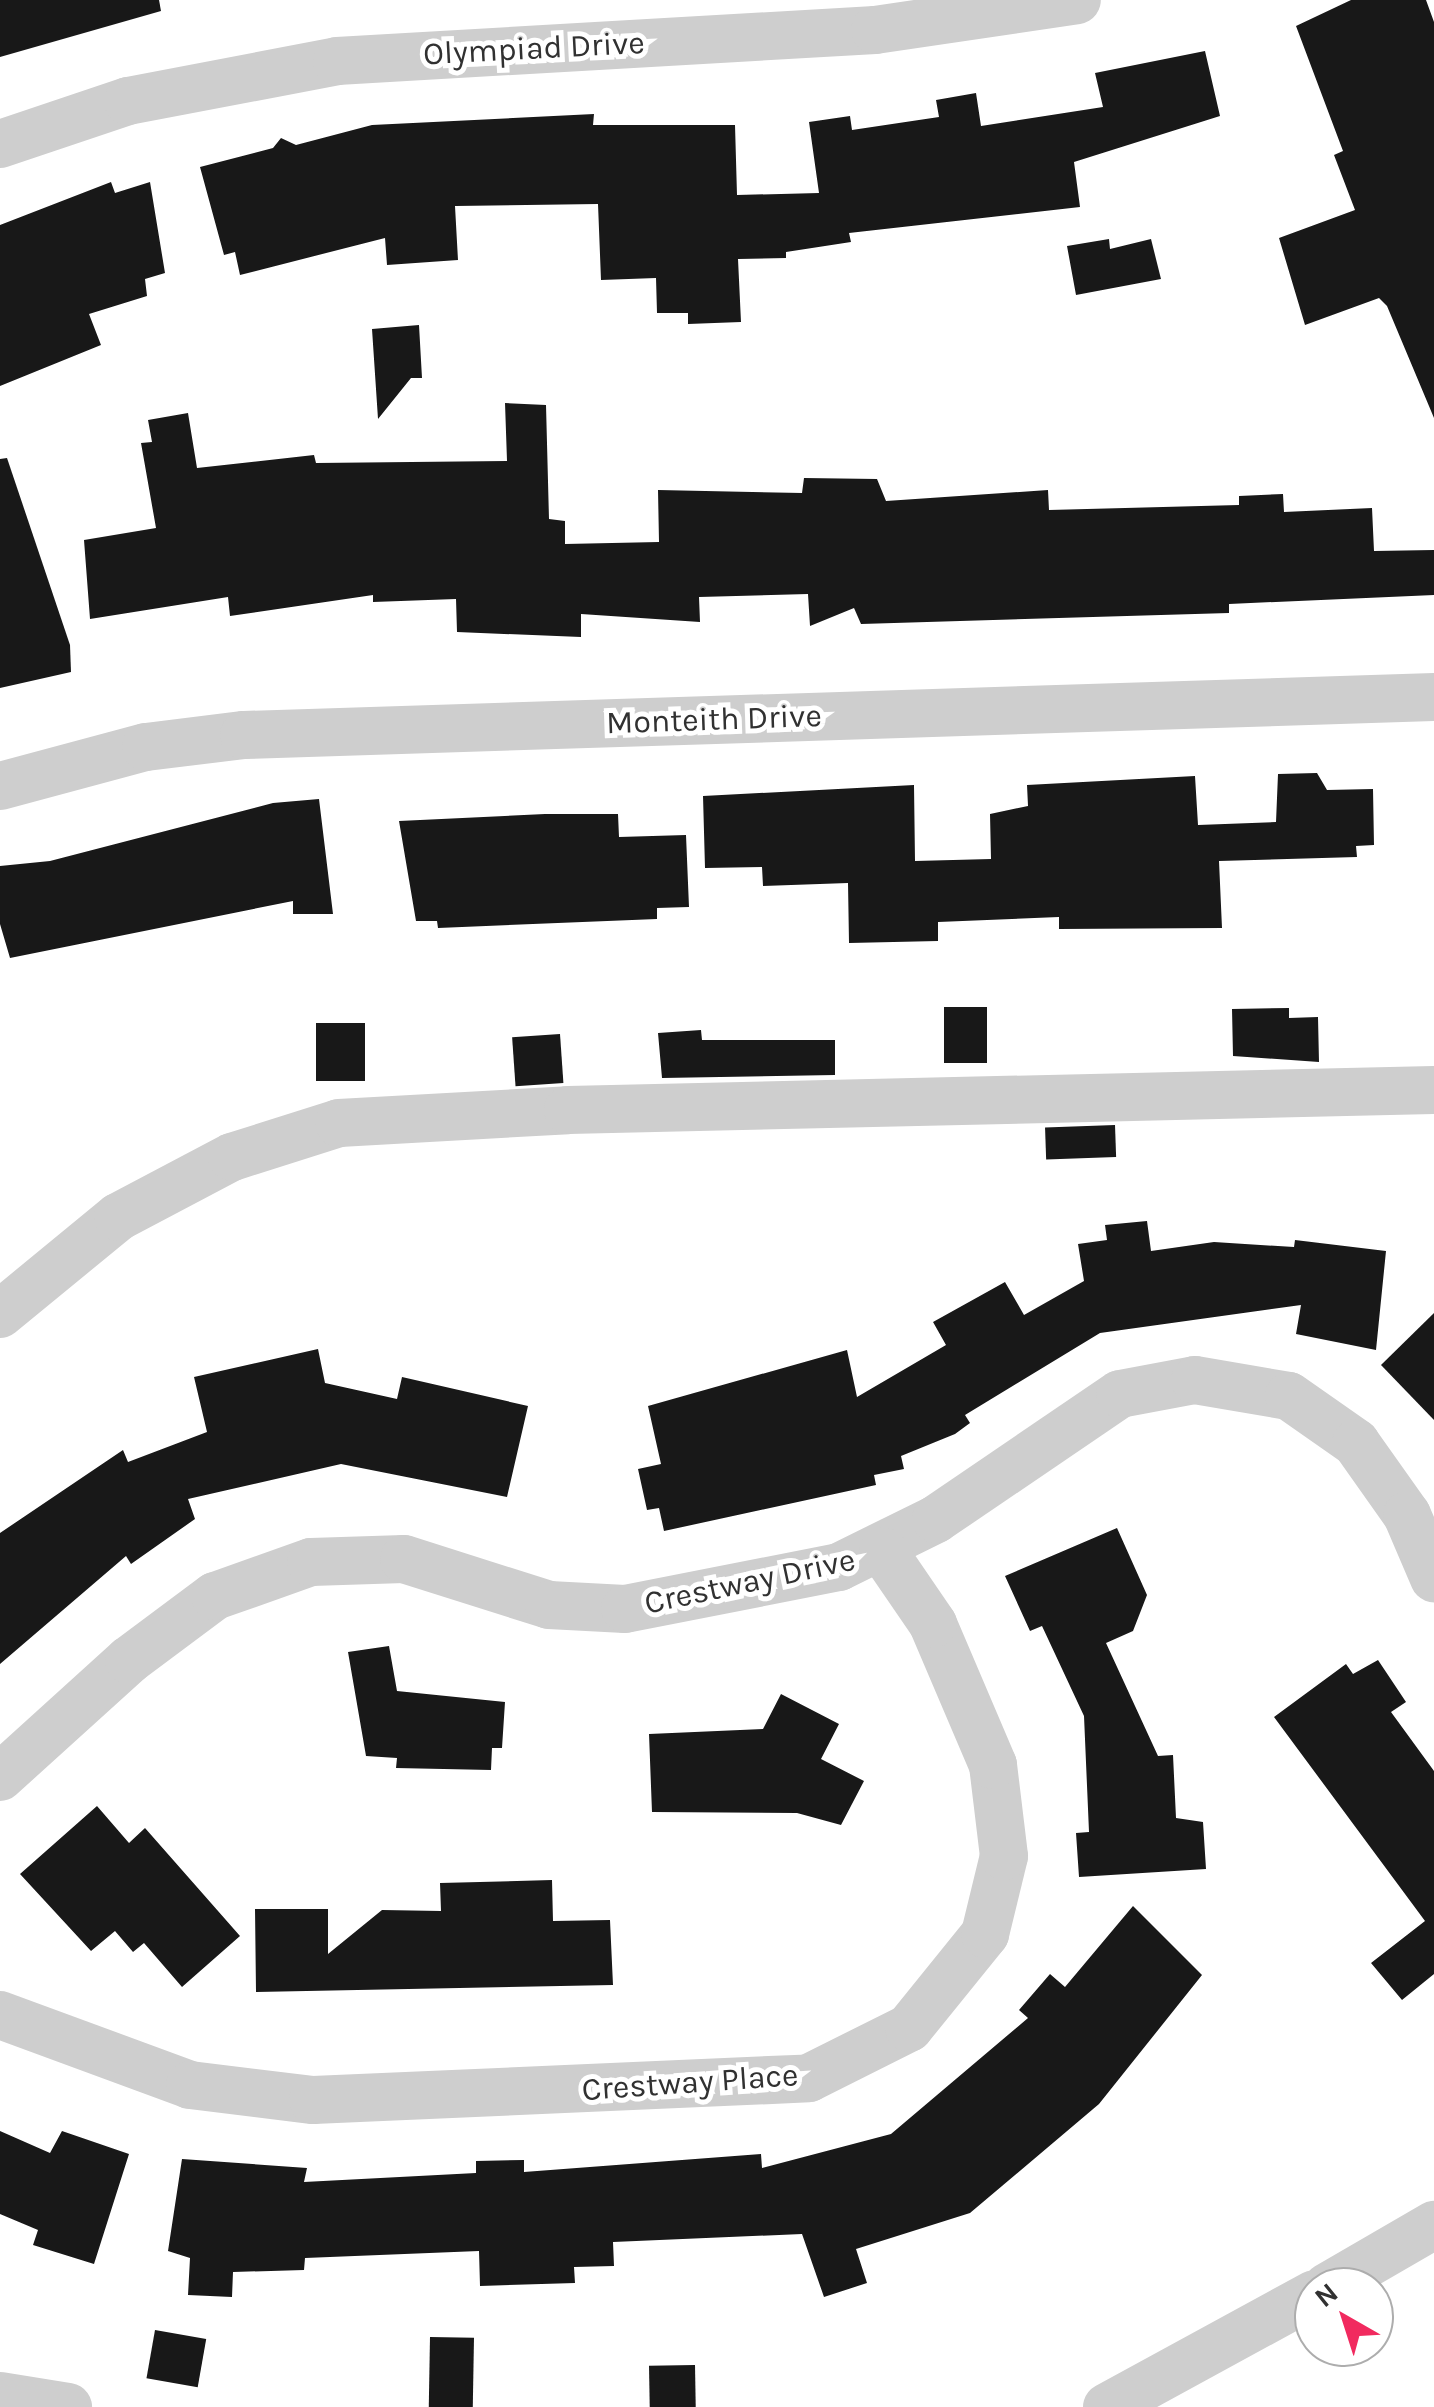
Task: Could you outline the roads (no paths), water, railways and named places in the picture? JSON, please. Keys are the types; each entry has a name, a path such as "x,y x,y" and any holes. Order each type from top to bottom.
{"street":[{"name":"Olympiad Drive","path":"0,144 128,102 338,61 876,30 1077,0"},
{"name":"Monteith Drive","path":"0,786 146,747 244,735 1434,697"},
{"path":"0,1314 118,1217 232,1158 339,1123 568,1110 1434,1090"},
{"name":"Crestway Drive","path":"0,1777 129,1660 215,1596 312,1562 404,1559 549,1604 625,1609 883,1552 1120,1394 1195,1380 1289,1396 1356,1443 1407,1515 1434,1578"},
{"name":"Crestway Place","path":"0,2016 190,2085 313,2100 808,2078 909,2028 985,1934 1004,1856 993,1765 934,1624 883,1552"},
{"path":"1361,2267 1434,2225"},
{"path":"1107,2407 1294,2305"},
{"path":"0,2396 68,2407"}]}
